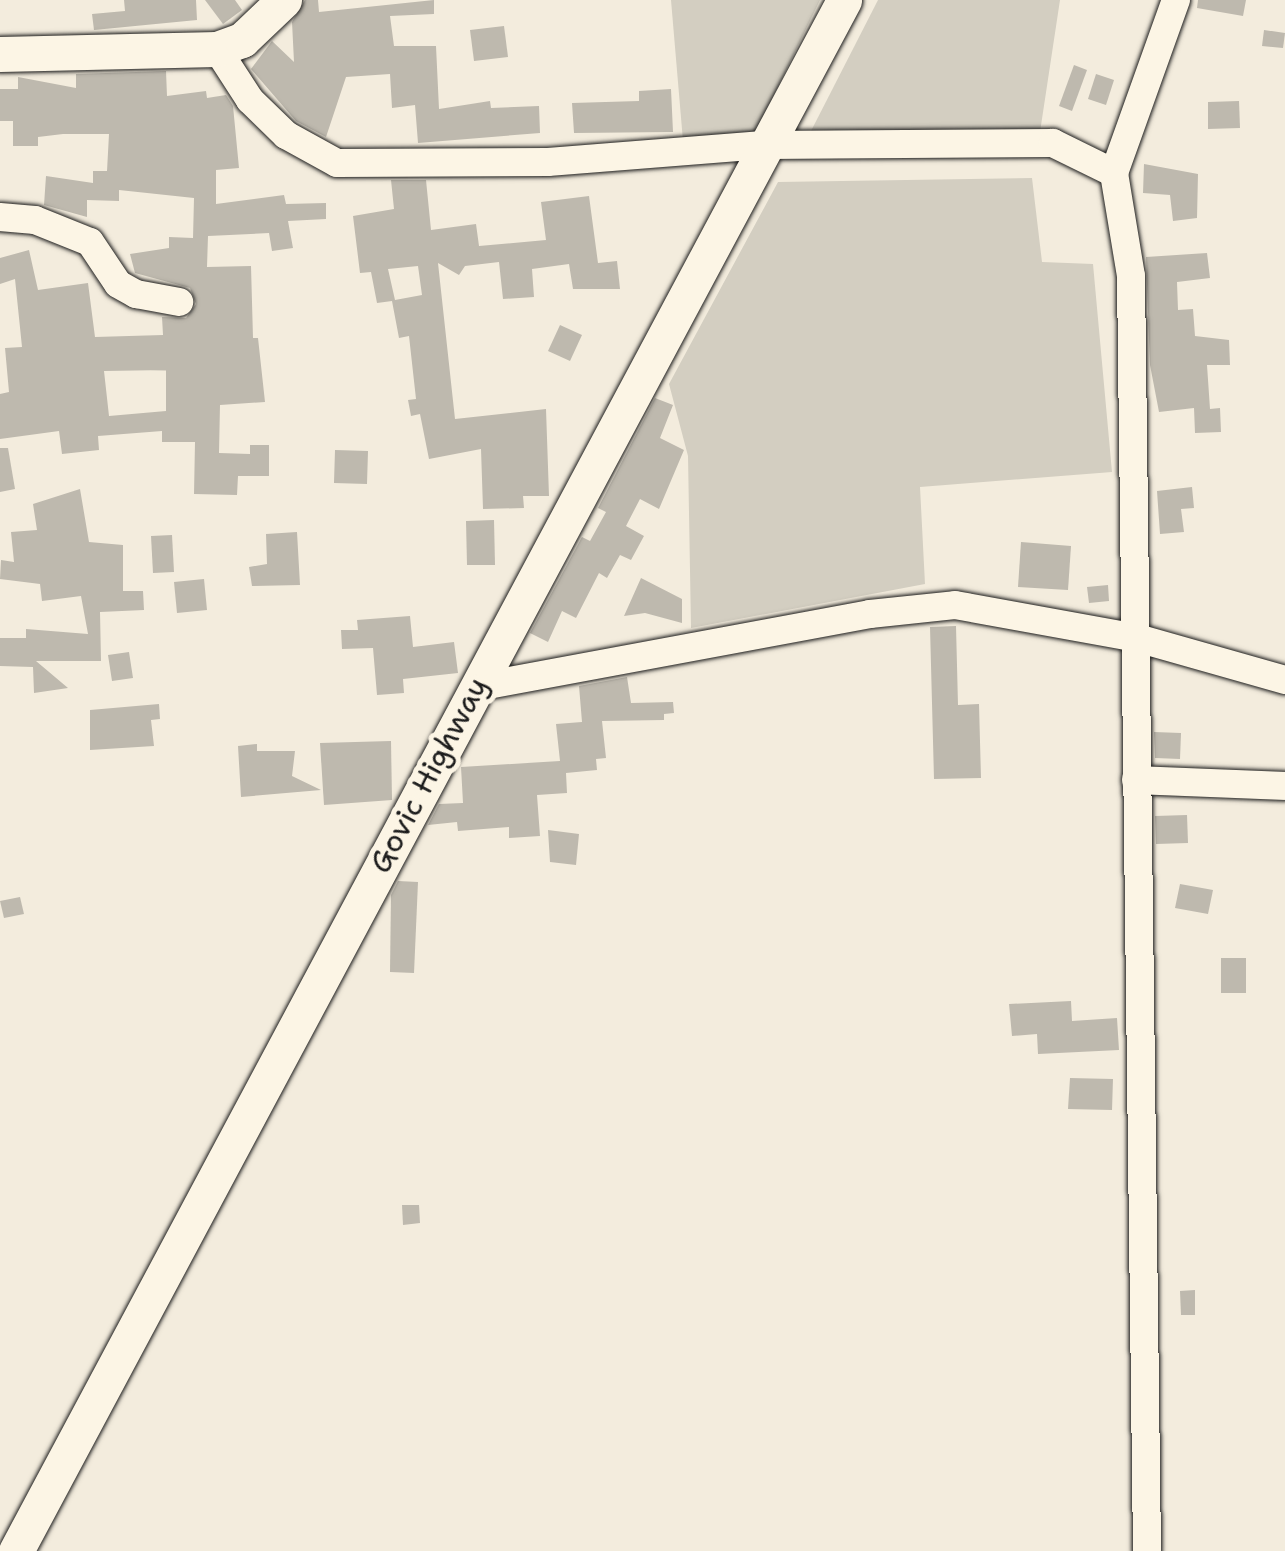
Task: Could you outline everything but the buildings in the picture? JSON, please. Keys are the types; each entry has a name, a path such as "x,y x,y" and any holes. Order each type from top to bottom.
{"main road":[{"path":"0,54 217,49 242,40 284,0"},
{"name":"Govic Highway","path":"16,1551 844,0"}],"street":[{"path":"1147,1551 1131,276 1114,173 1176,0"},
{"path":"217,49 250,100 286,135 337,162 548,162 766,146 1053,143 1114,173"},
{"path":"0,217 34,220 80,243 90,242 118,284 136,294 179,302"},
{"path":"477,686 870,614 955,605 1136,638 1285,680"},
{"path":"1136,780 1285,786"}],"shaded area":[{"path":"671,0 820,0 755,134 683,141"},
{"path":"878,0 1060,0 1040,132 811,131"},
{"path":"1032,178 1042,262 1093,264 1112,472 920,487 925,584 691,628 688,456 669,384 778,182"}]}
